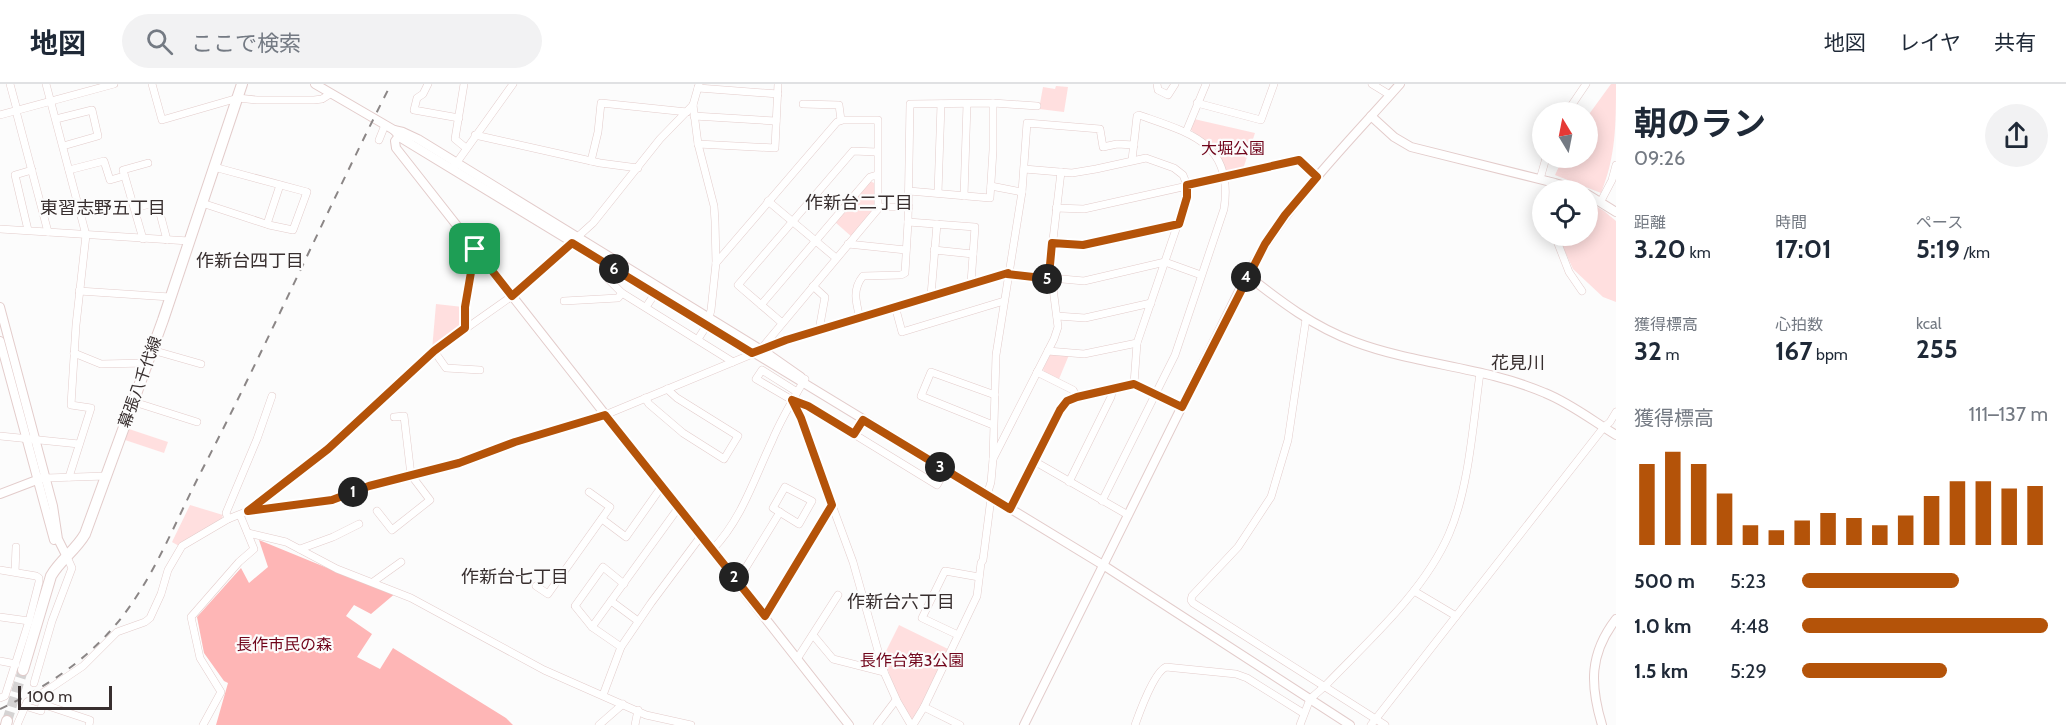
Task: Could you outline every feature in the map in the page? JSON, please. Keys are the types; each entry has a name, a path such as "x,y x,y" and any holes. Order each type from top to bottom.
{"main road":[{"name":"幕張八千代線","path":"19,667 51,576 77,548 85,534 134,402 242,84"}],"street":[{"path":"10,84 48,232"},
{"path":"46,84 86,235 70,405 91,408 69,477"},
{"path":"75,84 78,94"},
{"path":"152,84 162,120 238,98 314,100 322,99 330,94"},
{"path":"315,84 386,125 756,351 863,420 1103,565 1350,725"},
{"path":"428,84 423,94 417,98 414,110 459,118"},
{"path":"464,84 455,139 466,148"},
{"path":"453,166 513,84"},
{"path":"698,144 775,148 778,84"},
{"path":"1157,84 1158,90 1170,95 1175,84"},
{"path":"1186,132 1206,84"},
{"path":"1197,103 1261,120 1274,84"},
{"path":"1372,84 1390,95"},
{"path":"1024,725 1247,275 1265,244 1278,224 1317,177 1400,84"},
{"path":"1574,102 1586,84"},
{"path":"0,115 109,85"},
{"path":"698,339 711,310 716,263 714,206 698,144 694,116 693,105 698,86 778,94"},
{"path":"591,161 598,132 601,103 687,111"},
{"path":"909,191 990,198 993,103"},
{"path":"860,318 855,300 858,282 863,276 905,273 909,207 910,104 993,103 1037,106"},
{"path":"803,104 839,105 841,120"},
{"path":"938,193 941,104"},
{"path":"964,195 967,104"},
{"path":"10,724 27,702 83,666 117,632 150,618 161,594 168,570 182,546 228,519 248,511 328,449 434,351 512,296 575,241 593,224 660,140 693,105"},
{"path":"56,119 92,110 99,136 63,146"},
{"path":"694,116 776,121"},
{"path":"1102,501 1175,355 1226,197 1225,176 1214,154 1203,142 1186,132 1137,116 1132,160"},
{"path":"1371,116 1394,137 1411,147 1540,179 1543,168"},
{"path":"716,263 825,134 841,120 878,120 878,209 756,351"},
{"path":"792,400 801,418 853,562 884,672 896,700 912,725 924,707 977,596 981,562 984,560 993,459 996,355 1007,273 1022,192 1027,123 1100,129 1103,147 1117,144 1134,145"},
{"path":"379,140 386,125"},
{"path":"396,133 396,148 849,725"},
{"path":"475,135 591,161 638,168"},
{"path":"781,322 738,285 853,151 877,152"},
{"path":"1024,169 1061,172 1089,171 1146,158 1174,168 1183,175 1187,185 1187,197 1137,343 1134,384"},
{"path":"1056,208 1084,209 1299,160 1317,177"},
{"path":"69,170 104,161 110,180 124,176"},
{"path":"143,239 123,170 148,163"},
{"path":"1601,201 1612,180 1616,165"},
{"path":"202,203 293,230 305,199 307,192 214,167"},
{"path":"28,230 15,175 32,170"},
{"path":"993,459 1056,334 1057,316 1050,265 1061,172"},
{"path":"761,305 870,177 877,175"},
{"path":"267,224 280,185"},
{"path":"991,186 1022,192"},
{"path":"1598,200 1616,212"},
{"path":"768,201 836,258"},
{"path":"135,208 157,202 167,240"},
{"path":"878,207 909,207"},
{"path":"908,222 975,227 971,283"},
{"path":"931,295 937,224"},
{"path":"1052,243 1083,245 1179,224"},
{"path":"0,228 189,242"},
{"path":"575,241 612,268 657,291"},
{"path":"848,244 906,250"},
{"path":"1559,246 1569,272 1582,291"},
{"path":"465,328 465,307 475,249"},
{"path":"934,250 973,254"},
{"path":"248,511 332,500 369,486 459,463 515,442 605,415 756,351 1007,273 1084,281 1165,262 1201,275"},
{"path":"612,268 608,279 622,292 733,362"},
{"path":"1247,275 1306,319 1338,335 1374,348 1510,380 1547,393 1616,435"},
{"path":"813,286 825,297 819,330"},
{"path":"79,291 170,297"},
{"path":"646,307 657,291"},
{"path":"564,301 618,297 622,292"},
{"path":"895,306 902,332 1004,301"},
{"path":"1057,316 1085,318 1151,303"},
{"path":"0,307 31,440"},
{"path":"1306,319 1288,440 1270,497 1243,540 1192,596 1191,600 1385,725"},
{"path":"0,340 42,478 52,537 72,568 52,621 34,683"},
{"path":"1048,351 1084,354 1137,343"},
{"path":"152,350 201,364"},
{"path":"434,351 446,368 480,370"},
{"path":"74,353 101,364 147,363"},
{"path":"797,392 762,370 756,379 792,400 808,406 936,485 945,470"},
{"path":"993,425 921,396 931,372 994,395"},
{"path":"1037,372 1073,390 1077,397"},
{"path":"1300,725 1310,699 1325,686 1430,571 1456,514 1464,478 1480,373"},
{"path":"712,550 721,541 744,504 772,440 804,381"},
{"path":"1010,509 1060,410 1067,401 1134,384 1182,407"},
{"path":"645,398 683,433 724,459 738,436 677,398 667,388"},
{"path":"1069,482 1111,397 1113,388"},
{"path":"228,519 226,513 272,396"},
{"path":"134,402 197,422"},
{"path":"1371,725 1616,412"},
{"path":"377,511 392,530 430,500 411,475 404,416 394,417"},
{"path":"854,434 863,420"},
{"path":"0,436 79,444"},
{"path":"1034,461 1128,515"},
{"path":"0,494 42,478 106,476"},
{"path":"602,519 626,537 662,486"},
{"path":"785,487 812,501 799,524 780,512 773,508 785,487"},
{"path":"536,586 548,594 610,507 589,492"},
{"path":"765,616 832,505"},
{"path":"592,627 679,507"},
{"path":"737,582 780,512"},
{"path":"203,725 221,692 200,658 191,616 239,562 254,549 240,515"},
{"path":"300,549 333,537 359,524"},
{"path":"249,533 286,542 337,568 411,598 544,670 646,715 691,725"},
{"path":"603,695 621,647 701,536"},
{"path":"15,572 16,548"},
{"path":"373,582 401,562"},
{"path":"621,647 592,627 575,606 603,567 624,584"},
{"path":"0,570 39,578 19,667 5,696 0,698"},
{"path":"958,635 922,618 945,571 979,577"},
{"path":"1414,591 1456,616"},
{"path":"797,659 838,595"},
{"path":"611,601 638,621"},
{"path":"0,617 29,621"},
{"path":"1602,725 1593,692 1594,664 1604,637 1616,619"},
{"path":"813,635 833,659 884,672"},
{"path":"0,661 19,667"},
{"path":"1136,725 1160,670 1166,667 1236,674 1247,678 1303,713"},
{"path":"878,725 896,700"},
{"path":"26,706 41,711 42,704 90,720 88,725"},
{"path":"599,725 623,704"},
{"path":"924,707 960,725"},
{"path":"635,725 638,710"}],"green space":[{"path":"1611,84 1616,84 1614,140 1610,166 1601,193 1598,192 1598,180 1568,180 1555,175 1558,168 1598,168 1598,102"},
{"path":"1056,86 1068,87 1064,112 1039,109 1043,87 1055,89"},
{"name":"大堀公園","path":"1194,119 1255,133 1243,169 1226,171 1212,148 1190,129"},
{"path":"870,181 874,183 874,208 852,237 835,222"},
{"path":"1598,207 1616,221 1616,302 1603,297 1573,269 1563,246 1598,246"},
{"path":"436,304 463,307 462,326 432,350"},
{"path":"1050,355 1069,355 1059,379 1044,372 1043,369"},
{"path":"129,429 168,442 164,453 125,440"},
{"path":"190,505 223,515 221,520 179,546 172,542"},
{"name":"長作市民の森","path":"259,540 364,583 397,592 371,614 354,605 346,616 372,634 357,657 380,669 393,648 506,718 513,725 216,725 228,683 224,681 204,653 197,617 241,568 249,583 268,567"},
{"name":"長作台第3公園","path":"899,625 948,649 912,721 898,697 883,657"}],"tunnel":[{"path":"7,721 23,670"}],"railway":[{"path":"0,709 51,681 81,659 109,632 134,600 165,546 391,84"}],"district":[{"name":"作新台二丁目","path":"859,203"},
{"name":"東習志野五丁目","path":"103,208"},
{"name":"作新台四丁目","path":"250,261"},
{"name":"花見川","path":"1518,363"},
{"name":"作新台七丁目","path":"515,577"},
{"name":"作新台六丁目","path":"901,602"}],"route":[{"path":"1299,160 1317,177 1285,215 1265,244 1247,275 1182,407 1134,384 1067,401 1060,410 1010,509 863,420 854,434 808,406 792,400 801,418 832,505 765,616 605,415 515,442 459,463 369,486 332,500 248,511 328,449 434,351 465,328 465,307 475,249 512,296 572,243 752,353 786,340 1008,273 1051,279 1052,243 1083,245 1179,224 1187,197 1187,185 1299,160"}]}
